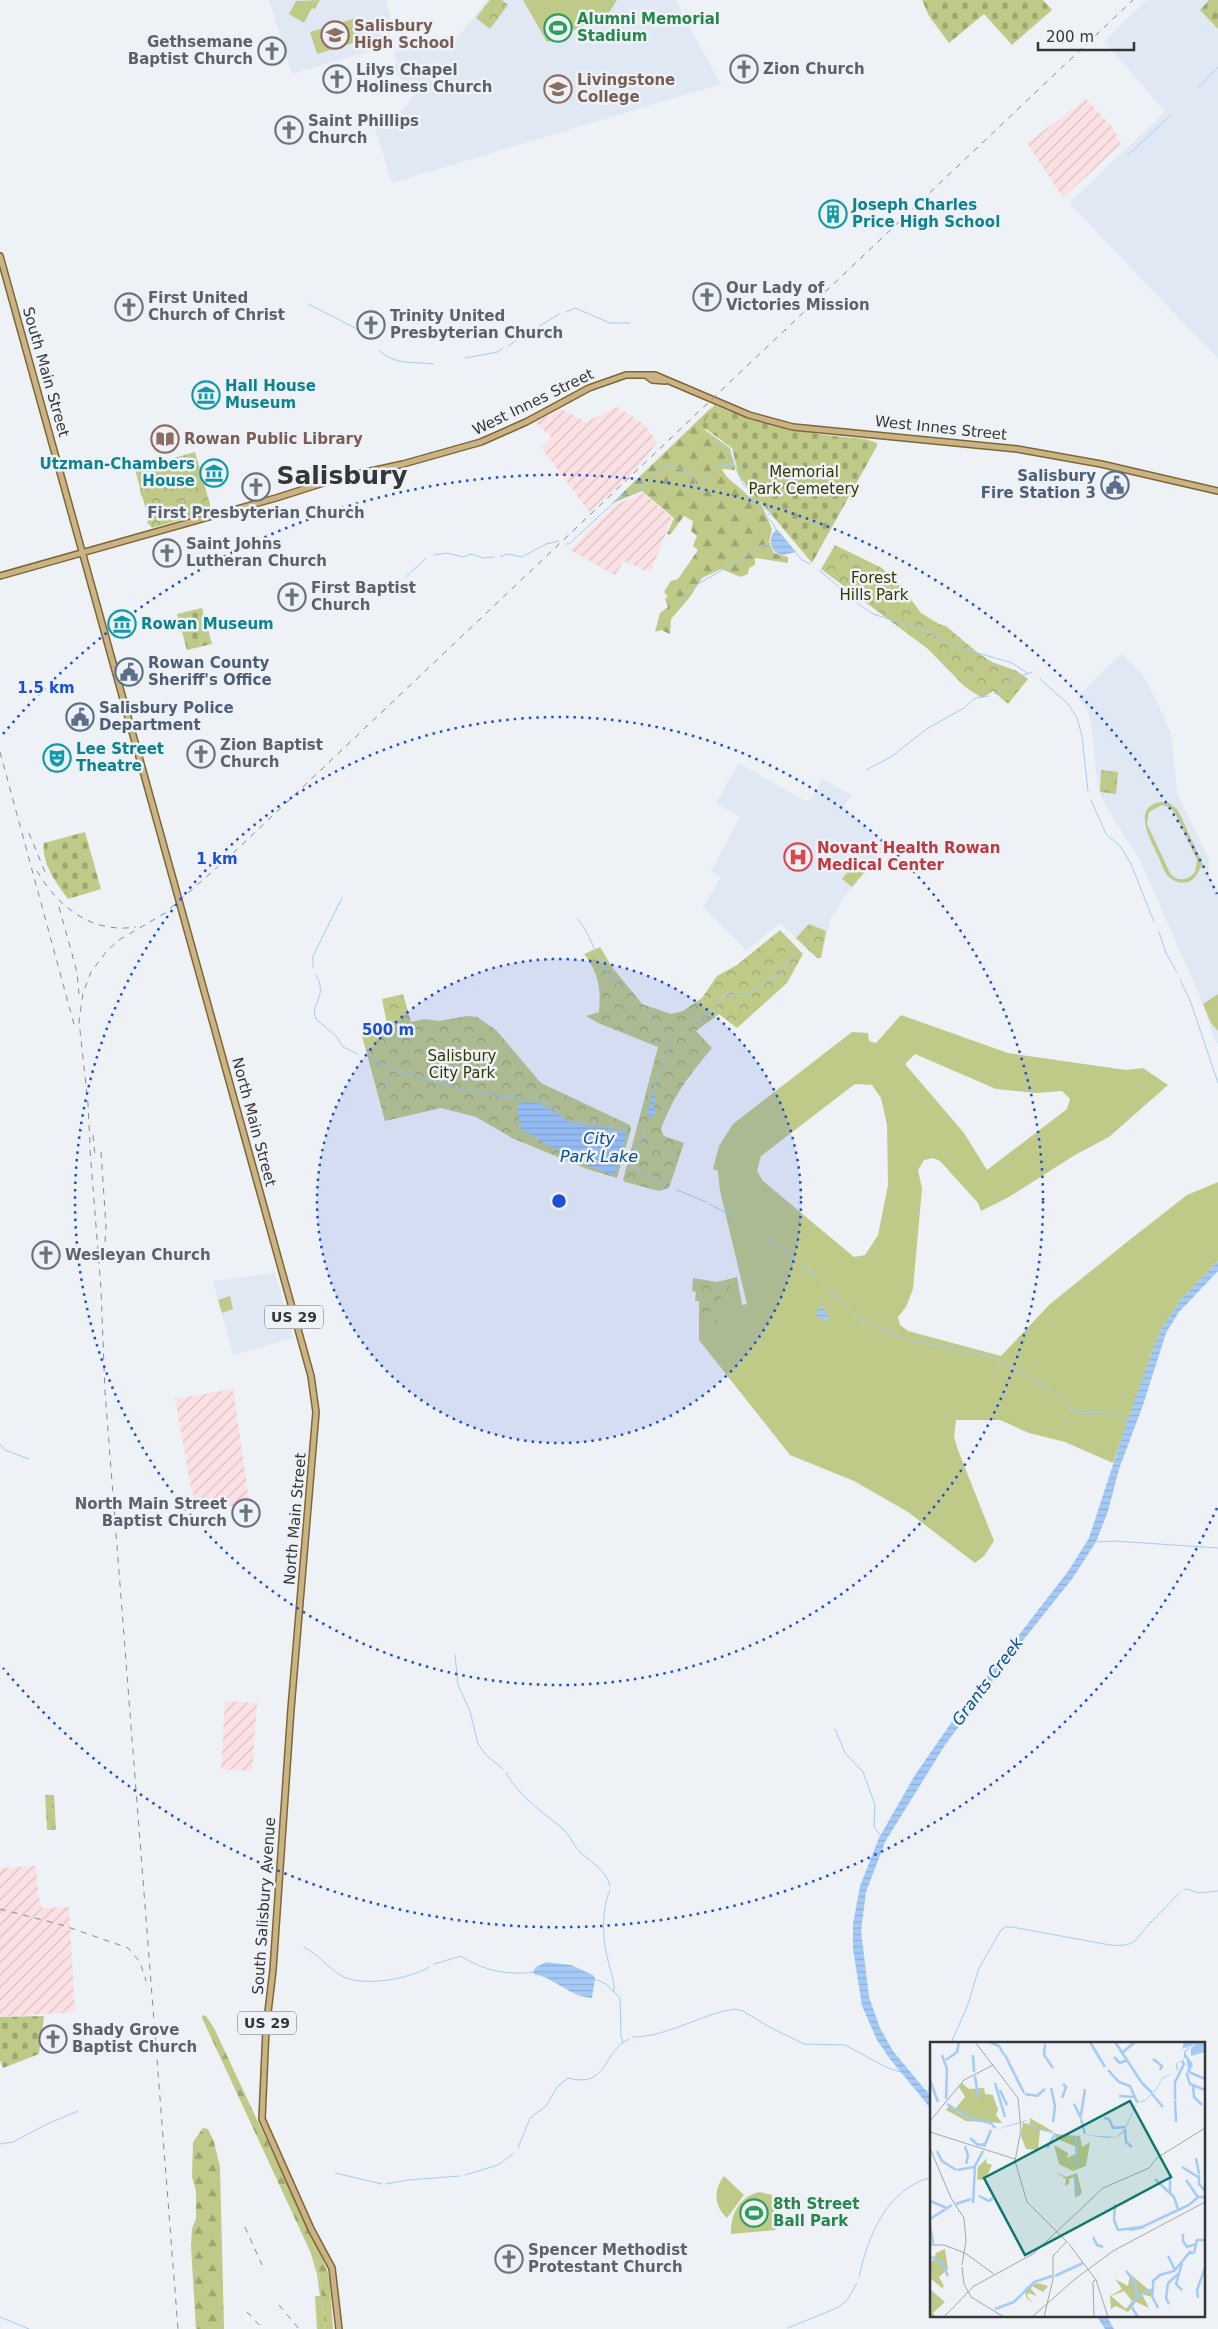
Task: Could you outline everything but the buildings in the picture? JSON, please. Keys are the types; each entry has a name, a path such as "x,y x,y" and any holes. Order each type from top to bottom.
{"main road":[{"name":"South Main Street","path":"0,256 83,553"},
{"name":"West Innes Street","path":"0,576 276,498 339,478 403,464 481,442 526,422 588,388 616,377 647,376 652,380 665,381 749,415 793,427 868,432 1017,449 1101,464 1218,491"},
{"name":"North Main Street","path":"83,553 311,1376 316,1412 291,1709"},
{"name":"South Salisbury Avenue","path":"291,1709 273,1963 266,2030 262,2119 312,2229 332,2268 339,2329"}],"shaded area":[{"name":"Salisbury High School","path":"269,0 386,0 392,23 388,25 391,45 292,74"},
{"name":"Livingstone College","path":"487,0 675,0 721,84 392,183 374,125 394,117 407,106 415,93 387,66 397,64 394,52 447,36 455,41"},
{"path":"1147,0 1218,0 1218,359 1069,203 1165,112 1104,41"},
{"path":"1086,99 1112,127 1121,144 1063,198 1027,143"},
{"path":"617,407 644,424 657,442 633,473 589,512 541,447 552,438 535,422 561,409 586,422"},
{"path":"643,493 672,518 650,573 624,561 615,575 570,550 615,505"},
{"path":"1121,654 1140,671 1155,697 1171,734 1177,792 1209,860 1209,877 1218,891 1218,1044 1215,1041 1200,997 1140,860 1105,805 1098,788 1091,721 1086,708 1077,697"},
{"name":"Novant Health Rowan Medical Center","path":"739,763 805,801 812,798 822,779 852,795 843,806 887,846 846,895 831,918 821,958 817,958 780,923 746,951 703,907 721,877 711,871 740,817 716,803"},
{"path":"275,1273 293,1338 233,1355 213,1281"},
{"path":"233,1389 250,1507 208,1505 197,1502 192,1493 175,1399"},
{"path":"225,1701 257,1703 252,1771 221,1769"},
{"path":"36,1866 38,1895 42,1908 69,1907 75,2012 0,2017 0,1868"}],"green space":[{"path":"320,0 315,9 312,8 304,23 289,14 296,1"},
{"path":"490,0 502,0 508,5 490,29 476,18"},
{"name":"Alumni Memorial Stadium","path":"523,0 617,0 608,14 547,42"},
{"path":"922,0 1043,0 1052,10 1012,45 984,14 949,43 929,16"},
{"path":"1209,0 1218,0 1218,29 1200,10"},
{"path":"356,18 363,40 317,54 310,32"},
{"name":"Memorial Park Cemetery","path":"714,405 770,425 825,435 865,439 877,443 812,563 739,476 732,448 702,426"},
{"path":"712,407 705,430 730,448 735,470 722,469 727,477 747,495 757,494 772,529 769,542 774,553 788,557 788,563 755,558 755,565 749,568 748,574 741,577 721,569 702,578 690,597 671,619 670,634 661,630 655,632 660,613 668,607 665,598 668,597 664,592 671,581 678,579 698,550 693,546 697,536 691,531 693,521 684,516 670,535 667,534 674,518 642,491 611,504"},
{"path":"195,452 212,511 152,528 147,522 149,519 141,497 135,469"},
{"name":"Forest Hills Park","path":"835,545 882,568 905,591 921,613 946,626 978,653 992,662 1017,671 1028,679 1008,704 993,691 982,698 964,686 928,649 821,569"},
{"path":"202,608 212,644 187,650 177,614"},
{"path":"1101,770 1118,772 1116,794 1100,792"},
{"path":"1160,802 1169,803 1178,810 1203,865 1191,881 1176,882 1164,870 1145,824 1147,810 1152,805","holes":["1162,805 1169,807 1175,813 1197,860 1195,872 1186,879 1176,878 1170,873 1147,824 1149,812"]},
{"path":"85,832 101,889 68,899 47,866 44,843"},
{"path":"866,865 869,867 852,887 842,879 850,869"},
{"path":"809,924 826,931 821,958 817,958 796,938"},
{"path":"780,930 803,954 787,983 737,1028 719,1014 696,1031 712,1048 683,1086 661,1129 664,1136 684,1143 669,1188 659,1191 625,1182 623,1180 658,1047 598,1023 586,1016 599,1012 600,996 596,975 584,954 600,947 612,967 642,1004 671,1014 683,1011 702,998 717,976 737,965"},
{"name":"Salisbury City Park","path":"403,994 411,1022 424,1019 439,1021 467,1016 477,1017 496,1030 541,1083 630,1125 631,1129 617,1178 587,1169 512,1138 476,1117 441,1108 385,1121 362,1036 388,1029 382,999"},
{"path":"1218,994 1218,1031 1211,1023 1203,1004"},
{"path":"901,1015 1008,1053 1126,1070 1143,1068 1168,1085 1109,1137 1075,1155 1009,1197 981,1211 978,1203 940,1161 933,1158 924,1160 918,1170 922,1188 913,1289 906,1307 898,1317 900,1325 908,1331 1001,1356 1050,1304 1132,1238 1187,1195 1218,1182 1218,1261 1181,1299 1159,1333 1113,1463 1065,1442 1029,1433 1000,1420 956,1420 954,1437 958,1450 994,1541 984,1556 975,1563 908,1512 854,1481 790,1455 699,1340 699,1301 695,1301 696,1292 692,1291 693,1278 717,1282 737,1277 742,1305 747,1304 720,1191 718,1171 713,1169 719,1146 733,1124 852,1032 868,1033 869,1041 876,1043","holes":["915,1054 996,1089 1036,1093 1062,1091 1070,1099 1067,1109 987,1170 964,1133 905,1064","855,1084 872,1085 881,1098 887,1125 888,1185 878,1235 865,1255 854,1257 763,1181 757,1171 761,1156"]},
{"path":"697,1280 732,1287 730,1294 722,1293 715,1332 699,1329 705,1290 696,1289"},
{"path":"230,1296 233,1309 222,1313 218,1300"},
{"path":"45,1795 54,1795 56,1830 47,1830"},
{"path":"202,2015 206,2016 214,2028 327,2269 333,2329 325,2329 319,2270"},
{"path":"44,2016 39,2054 3,2068 0,2060 0,2017"},
{"path":"203,2128 208,2129 214,2142 220,2167 224,2329 196,2329 191,2246 192,2229 196,2218 196,2191 192,2177 193,2142"},
{"path":"724,2176 744,2195 727,2218 717,2203 716,2198 720,2181"},
{"name":"8th Street Ball Park","path":"760,2192 772,2195 776,2230 731,2234 732,2220 738,2207 747,2197"},
{"path":"310,2251 319,2270 325,2329 317,2329 315,2296 320,2296 317,2274"}],"water":[{"path":"777,529 796,552 782,555 775,552 771,540 772,534"},
{"path":"653,1092 656,1095 655,1113 652,1118 647,1114"},
{"name":"City Park Lake","path":"523,1102 539,1103 573,1124 627,1133 616,1172 613,1175 576,1161 562,1151 546,1145 531,1134 521,1130 517,1106"},
{"name":"Grants Creek","path":"1218,1261 1218,1271 1179,1312 1166,1333 1143,1405 1119,1469 1108,1511 1096,1542 1072,1579 1017,1648 945,1745 885,1842 866,1892 861,1931 869,1997 880,2028 893,2051 930,2096 930,2108 877,2040 862,2006 853,1949 853,1924 860,1886 879,1838 915,1775 951,1723 1069,1570 1089,1538 1127,1422 1159,1333 1181,1299"},
{"path":"820,1306 825,1308 823,1312 829,1315 827,1321 816,1316"},
{"path":"546,1962 571,1965 593,1975 595,1978 592,1998 584,1997 549,1979 534,1974 533,1972 536,1967"},
{"path":"1097,2316 1107,2316 1114,2329 1105,2329"}],"waterway":[{"path":"1199,87 1218,67"},
{"path":"1128,155 1171,115"},
{"path":"308,304 359,330"},
{"path":"566,312 575,308 610,323 630,323"},
{"path":"508,346 559,314"},
{"path":"465,358 498,352 503,348"},
{"path":"379,350 391,359 398,361 433,364"},
{"path":"696,423 713,440 729,449 740,477 750,491 751,500 771,512 766,517 773,523 776,530"},
{"path":"566,544 569,544 622,495 633,492 659,469 667,467 678,468 693,475 696,485 702,491 706,479 713,468 733,464"},
{"path":"501,556 509,554 522,557 546,544 559,541"},
{"path":"681,600 693,587 760,546 771,543"},
{"path":"795,552 802,560 810,564"},
{"path":"434,555 447,553 463,557 471,554 484,558 494,557"},
{"path":"406,577 426,558"},
{"path":"819,570 852,598"},
{"path":"856,602 873,614 929,632 951,645 1012,663 1027,673"},
{"path":"994,694 1012,680 1032,672"},
{"path":"1040,679 1068,704 1077,718 1082,736 1088,791"},
{"path":"866,770 891,757 928,728 964,708 975,698 989,696"},
{"path":"1091,800 1106,834 1120,846 1131,864 1154,922"},
{"path":"313,968 313,956 342,898"},
{"path":"577,918 605,969 658,1027"},
{"path":"1159,932 1166,953 1177,972"},
{"path":"670,1046 695,1021 711,1014 721,998 726,994 737,996 748,994 781,973 796,952"},
{"path":"316,975 320,989 315,1009 316,1019 337,1037 343,1047 358,1054"},
{"path":"1180,979 1191,1003 1218,1083"},
{"path":"653,1092 660,1068 670,1046 662,1032"},
{"path":"368,1057 395,1070 458,1088 496,1096 536,1098 551,1105 566,1119 576,1122 627,1129"},
{"path":"378,1092 394,1074 403,1073"},
{"path":"634,1166 636,1153 644,1131"},
{"path":"628,1164 668,1187"},
{"path":"677,1190 706,1202"},
{"path":"709,1204 737,1218"},
{"path":"765,1236 795,1258 864,1322 907,1339 994,1358 1047,1387 1068,1404 1072,1411 1079,1413 1115,1413 1127,1423"},
{"path":"0,1444 5,1450 29,1459"},
{"path":"1097,1542 1114,1541 1218,1548"},
{"path":"455,1655 458,1685 470,1711 478,1744 486,1755 503,1769"},
{"path":"835,1729 845,1753 863,1772 875,1805 874,1827 880,1835"},
{"path":"506,1773 517,1789 564,1830 580,1852 602,1871 610,1886"},
{"path":"1184,1890 1187,1889 1199,1893 1218,1891"},
{"path":"610,1890 605,1904 604,1932 605,1949 613,1978 614,1991"},
{"path":"951,2042 967,2007 979,1968 1001,1930 1006,1927 1012,1927 1110,1945 1130,1944 1137,1939 1179,1893"},
{"path":"304,1947 340,1975 360,1981 398,1978 429,1967"},
{"path":"434,1964 461,1956 478,1965 496,1971 534,1972"},
{"path":"595,1979 606,1984 620,1998 621,2036 623,2042"},
{"path":"633,2037 658,2033 709,2015 735,2009 743,2011 771,2028 804,2044 845,2045 888,2068 901,2072"},
{"path":"518,2148 530,2118 546,2106 557,2087 568,2078 581,2080 598,2074 620,2045 629,2039"},
{"path":"927,2092 930,2088"},
{"path":"0,2144 13,2142 47,2124 78,2111"},
{"path":"465,2175 498,2165 513,2154"},
{"path":"335,2173 382,2184"},
{"path":"386,2184 408,2180 460,2176"},
{"path":"859,2277 874,2231 891,2203 902,2192 916,2183 930,2178"},
{"path":"788,2328 839,2307 847,2300 857,2283"},
{"path":"0,2317 29,2329"}],"railway":[{"path":"90,1143 88,1104 79,1021 83,993 91,972 106,952 119,940 165,913 229,857 1133,0"},
{"path":"0,752 75,1028"},
{"path":"29,833 47,877"},
{"path":"37,871 55,896 78,915 91,922 105,926 120,928 136,927"},
{"path":"59,907 77,972 79,994"},
{"path":"93,1135 95,1156"},
{"path":"90,1150 101,1289 105,1392 178,2329"},
{"path":"101,1152 106,1226 104,1257"},
{"path":"0,1909 62,1925 128,1948 140,1962 146,1981"},
{"path":"245,2227 262,2265"},
{"path":"279,2305 299,2329"},
{"path":"247,2312 263,2329"}],"place":[{"name":"Alumni Memorial Stadium","path":"558,28"},
{"name":"Salisbury High School","path":"335,35"},
{"name":"Gethsemane Baptist Church","path":"272,51"},
{"name":"Zion Church","path":"744,69"},
{"name":"Lilys Chapel Holiness Church","path":"337,79"},
{"name":"Livingstone College","path":"558,89"},
{"name":"Saint Phillips Church","path":"289,130"},
{"name":"Joseph Charles Price High School","path":"833,214"},
{"name":"Our Lady of Victories Mission","path":"707,297"},
{"name":"First United Church of Christ","path":"129,307"},
{"name":"Trinity United Presbyterian Church","path":"371,325"},
{"name":"Hall House Museum","path":"206,395"},
{"name":"Rowan Public Library","path":"165,439"},
{"name":"Utzman-Chambers House","path":"214,473"},
{"name":"Salisbury Fire Station 3","path":"1115,485"},
{"name":"First Presbyterian Church","path":"256,487"},
{"name":"Saint Johns Lutheran Church","path":"167,553"},
{"name":"First Baptist Church","path":"292,597"},
{"name":"Rowan Museum","path":"122,624"},
{"name":"Rowan County Sheriff's Office","path":"129,672"},
{"name":"Salisbury Police Department","path":"80,717"},
{"name":"Zion Baptist Church","path":"201,754"},
{"name":"Lee Street Theatre","path":"57,758"},
{"name":"Novant Health Rowan Medical Center","path":"798,857"},
{"name":"Wesleyan Church","path":"46,1255"},
{"name":"North Main Street Baptist Church","path":"246,1513"},
{"name":"Shady Grove Baptist Church","path":"53,2039"},
{"name":"8th Street Ball Park","path":"754,2213"},
{"name":"Spencer Methodist Protestant Church","path":"509,2259"}],"district":[{"name":"Salisbury","path":"342,475"}]}
